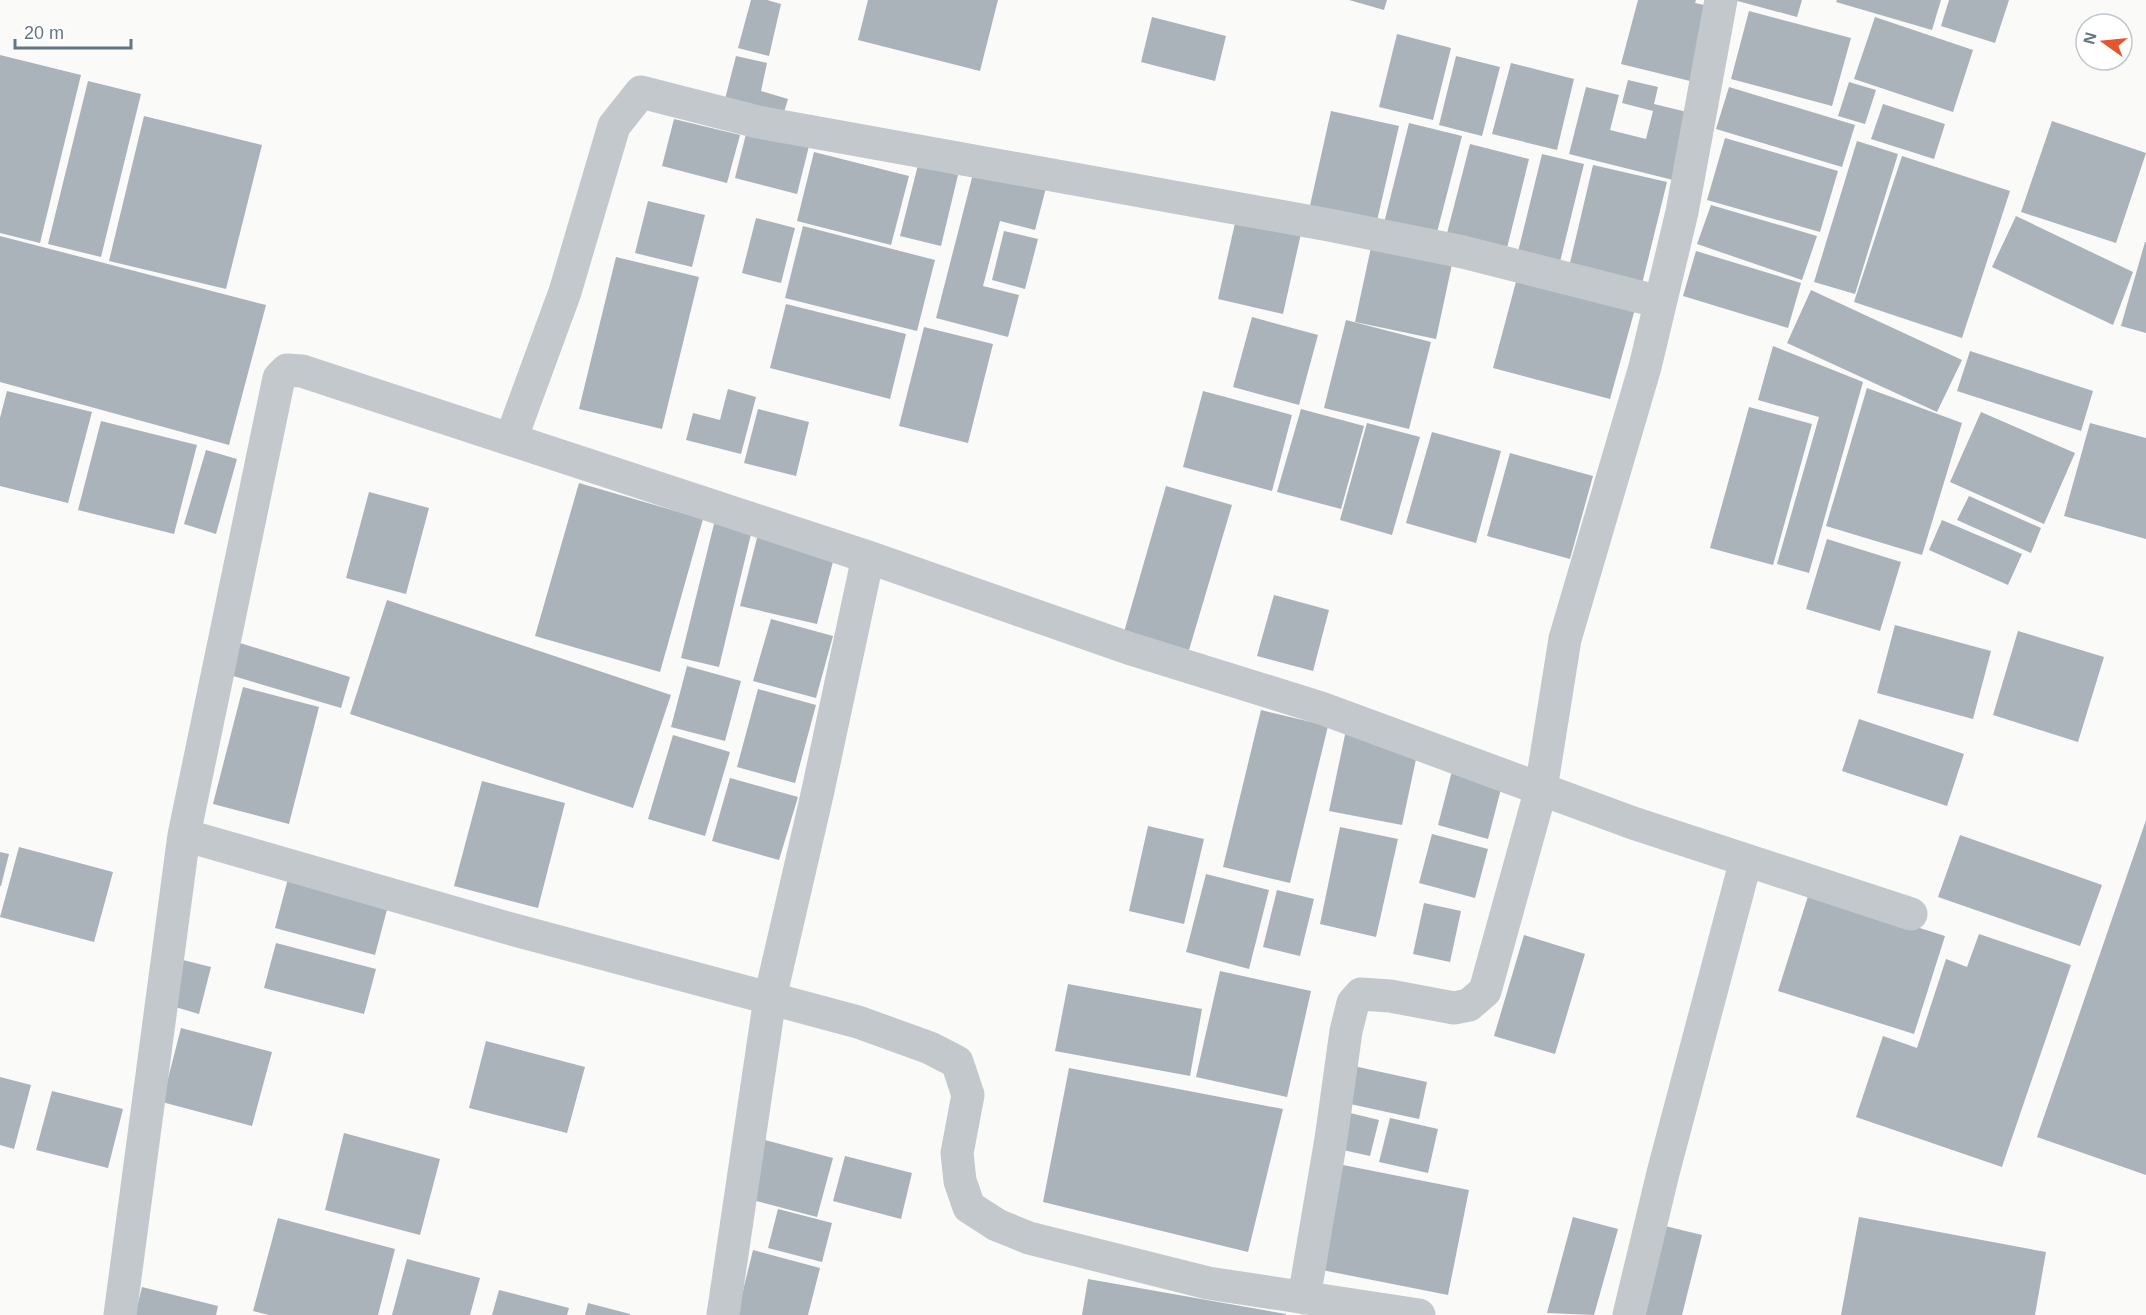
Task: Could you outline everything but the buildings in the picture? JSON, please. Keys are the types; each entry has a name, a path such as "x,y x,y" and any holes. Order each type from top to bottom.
{"street":[{"path":"1304,1298 1331,1139 1346,1031 1353,1003 1361,994 1390,996 1454,1008 1469,1005 1485,991 1541,789 1565,639 1645,367 1682,212 1720,0"},
{"path":"511,440 565,292 614,126 641,92 769,124 1329,225 1463,252 1660,302"},
{"path":"120,1315 184,835 279,378 287,370 302,371 868,557 1128,648 1321,708 1633,823 1911,914"},
{"path":"723,1315 770,998 817,795 868,557"},
{"path":"184,835 504,927 858,1022 930,1048 957,1062 968,1095 957,1153 960,1181 969,1207 997,1225 1029,1238 1208,1283 1419,1315"},
{"path":"1629,1315 1663,1173 1746,860"}]}
